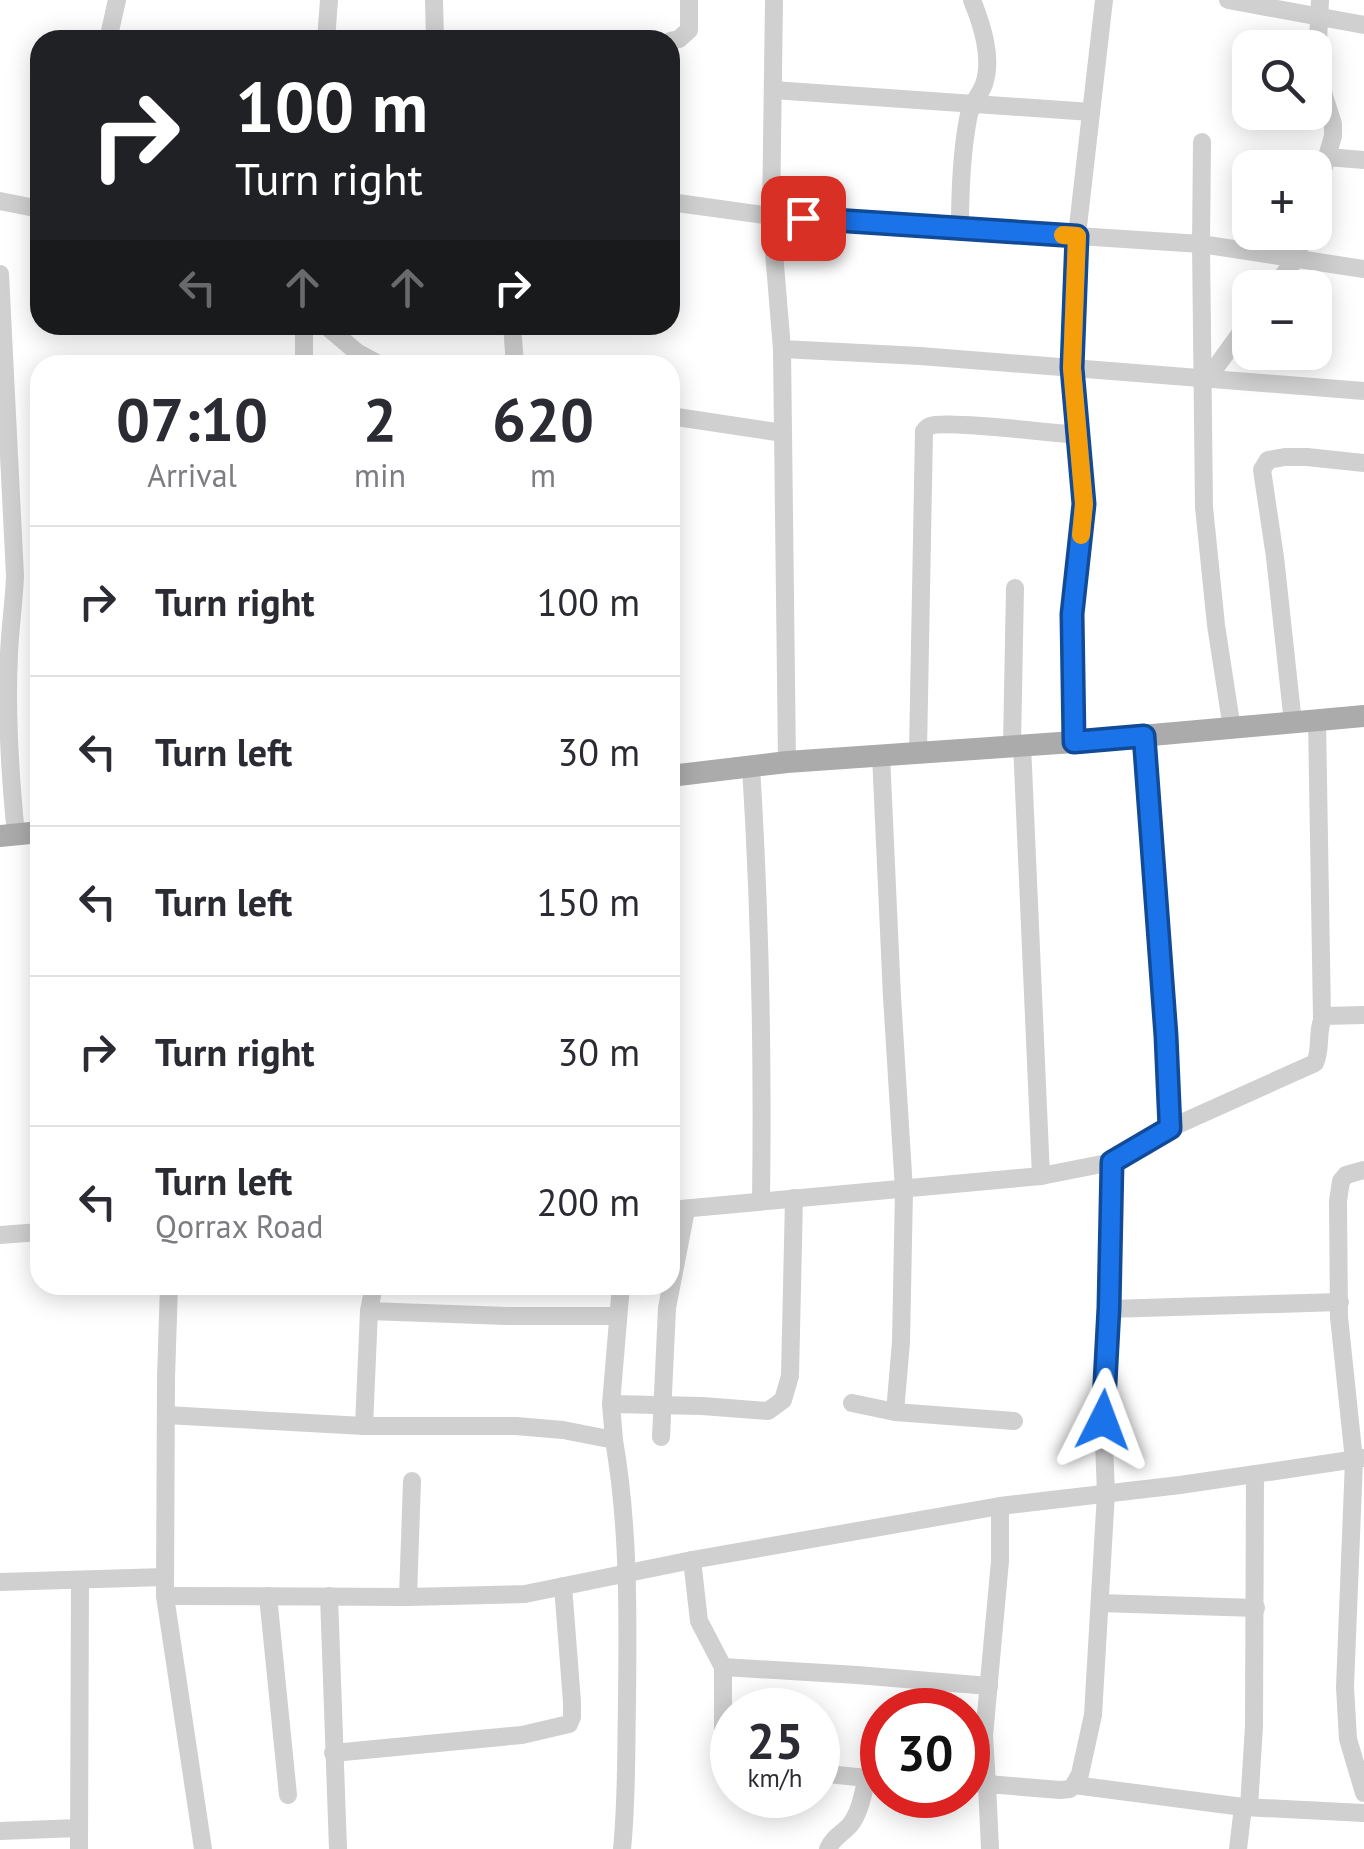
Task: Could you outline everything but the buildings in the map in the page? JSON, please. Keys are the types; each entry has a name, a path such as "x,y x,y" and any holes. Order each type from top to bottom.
{"main road":[{"path":"680,775 787,762 1364,716"}],"street":[{"path":"110,30 117,0"},
{"path":"327,30 329,0"},
{"path":"434,0 435,30"},
{"path":"680,38 689,30 689,0"},
{"path":"774,0 771,216 782,349 787,762"},
{"path":"960,228 960,161 970,105 982,90 987,64 972,0"},
{"path":"1074,742 1072,614 1084,504 1072,368 1077,236 1104,0"},
{"path":"1228,0 1320,8 1364,25"},
{"path":"1320,8 1317,60 1333,124 1330,150"},
{"path":"773,90 1091,112"},
{"path":"1202,142 1204,507 1232,729"},
{"path":"1332,157 1364,160"},
{"path":"0,201 30,206"},
{"path":"680,203 771,216 1201,244 1364,270"},
{"path":"1287,270 1299,250"},
{"path":"0,274 5,482 15,576 9,653 8,835"},
{"path":"337,335 362,355"},
{"path":"1205,378 1232,343"},
{"path":"782,349 1364,391"},
{"path":"680,418 783,433"},
{"path":"918,752 924,431 933,425 1076,435"},
{"path":"1293,723 1276,557 1262,470 1268,460 1285,456 1364,464"},
{"path":"1015,588 1017,745 1041,1176"},
{"path":"680,1210 1041,1176 1112,1162 1170,1128 1315,1063 1322,1018 1317,720"},
{"path":"1144,736 1170,1128"},
{"path":"882,755 904,1190 896,1412"},
{"path":"751,767 758,870 761,1200"},
{"path":"1322,1018 1334,1014 1364,1015"},
{"path":"990,1785 1070,1789 1080,1774 1093,1715 1106,1494 1103,1420 1112,1162"},
{"path":"1364,1170 1341,1180 1338,1201 1338,1316 1359,1459 1345,1687 1348,1739 1364,1792"},
{"path":"612,1404 768,1411 783,1400 790,1376 794,1198"},
{"path":"0,1235 30,1233"},
{"path":"169,1295 165,1586 203,1849"},
{"path":"364,1426 372,1295"},
{"path":"620,1295 612,1404 628,1573 622,1849"},
{"path":"661,1438 668,1295"},
{"path":"1109,1308 1340,1302"},
{"path":"369,1311 618,1316"},
{"path":"852,1402 896,1412 1014,1421"},
{"path":"166,1415 364,1426 516,1426 614,1440"},
{"path":"0,1582 80,1581 268,1596 525,1594 692,1560 1000,1506 1359,1459"},
{"path":"1238,1849 1254,1726 1256,1474"},
{"path":"408,1597 412,1481"},
{"path":"723,1668 990,1686 1000,1506"},
{"path":"692,1560 699,1621 723,1668 723,1688"},
{"path":"79,1849 80,1581"},
{"path":"334,1754 522,1735 569,1724 572,1702 563,1586"},
{"path":"268,1596 288,1795"},
{"path":"329,1596 338,1849"},
{"path":"1100,1603 1256,1608"},
{"path":"1074,1786 1246,1807 1364,1813"},
{"path":"828,1849 860,1807"},
{"path":"984,1818 990,1849"},
{"path":"0,1831 79,1828"}],"slow traffic":[{"path":"1063,235 1077,236 1072,368 1084,504 1081,535"}],"route":[{"path":"803,218 1077,236 1072,368 1084,504 1072,614 1074,742 1144,736 1170,1128 1112,1162 1103,1420"}]}
